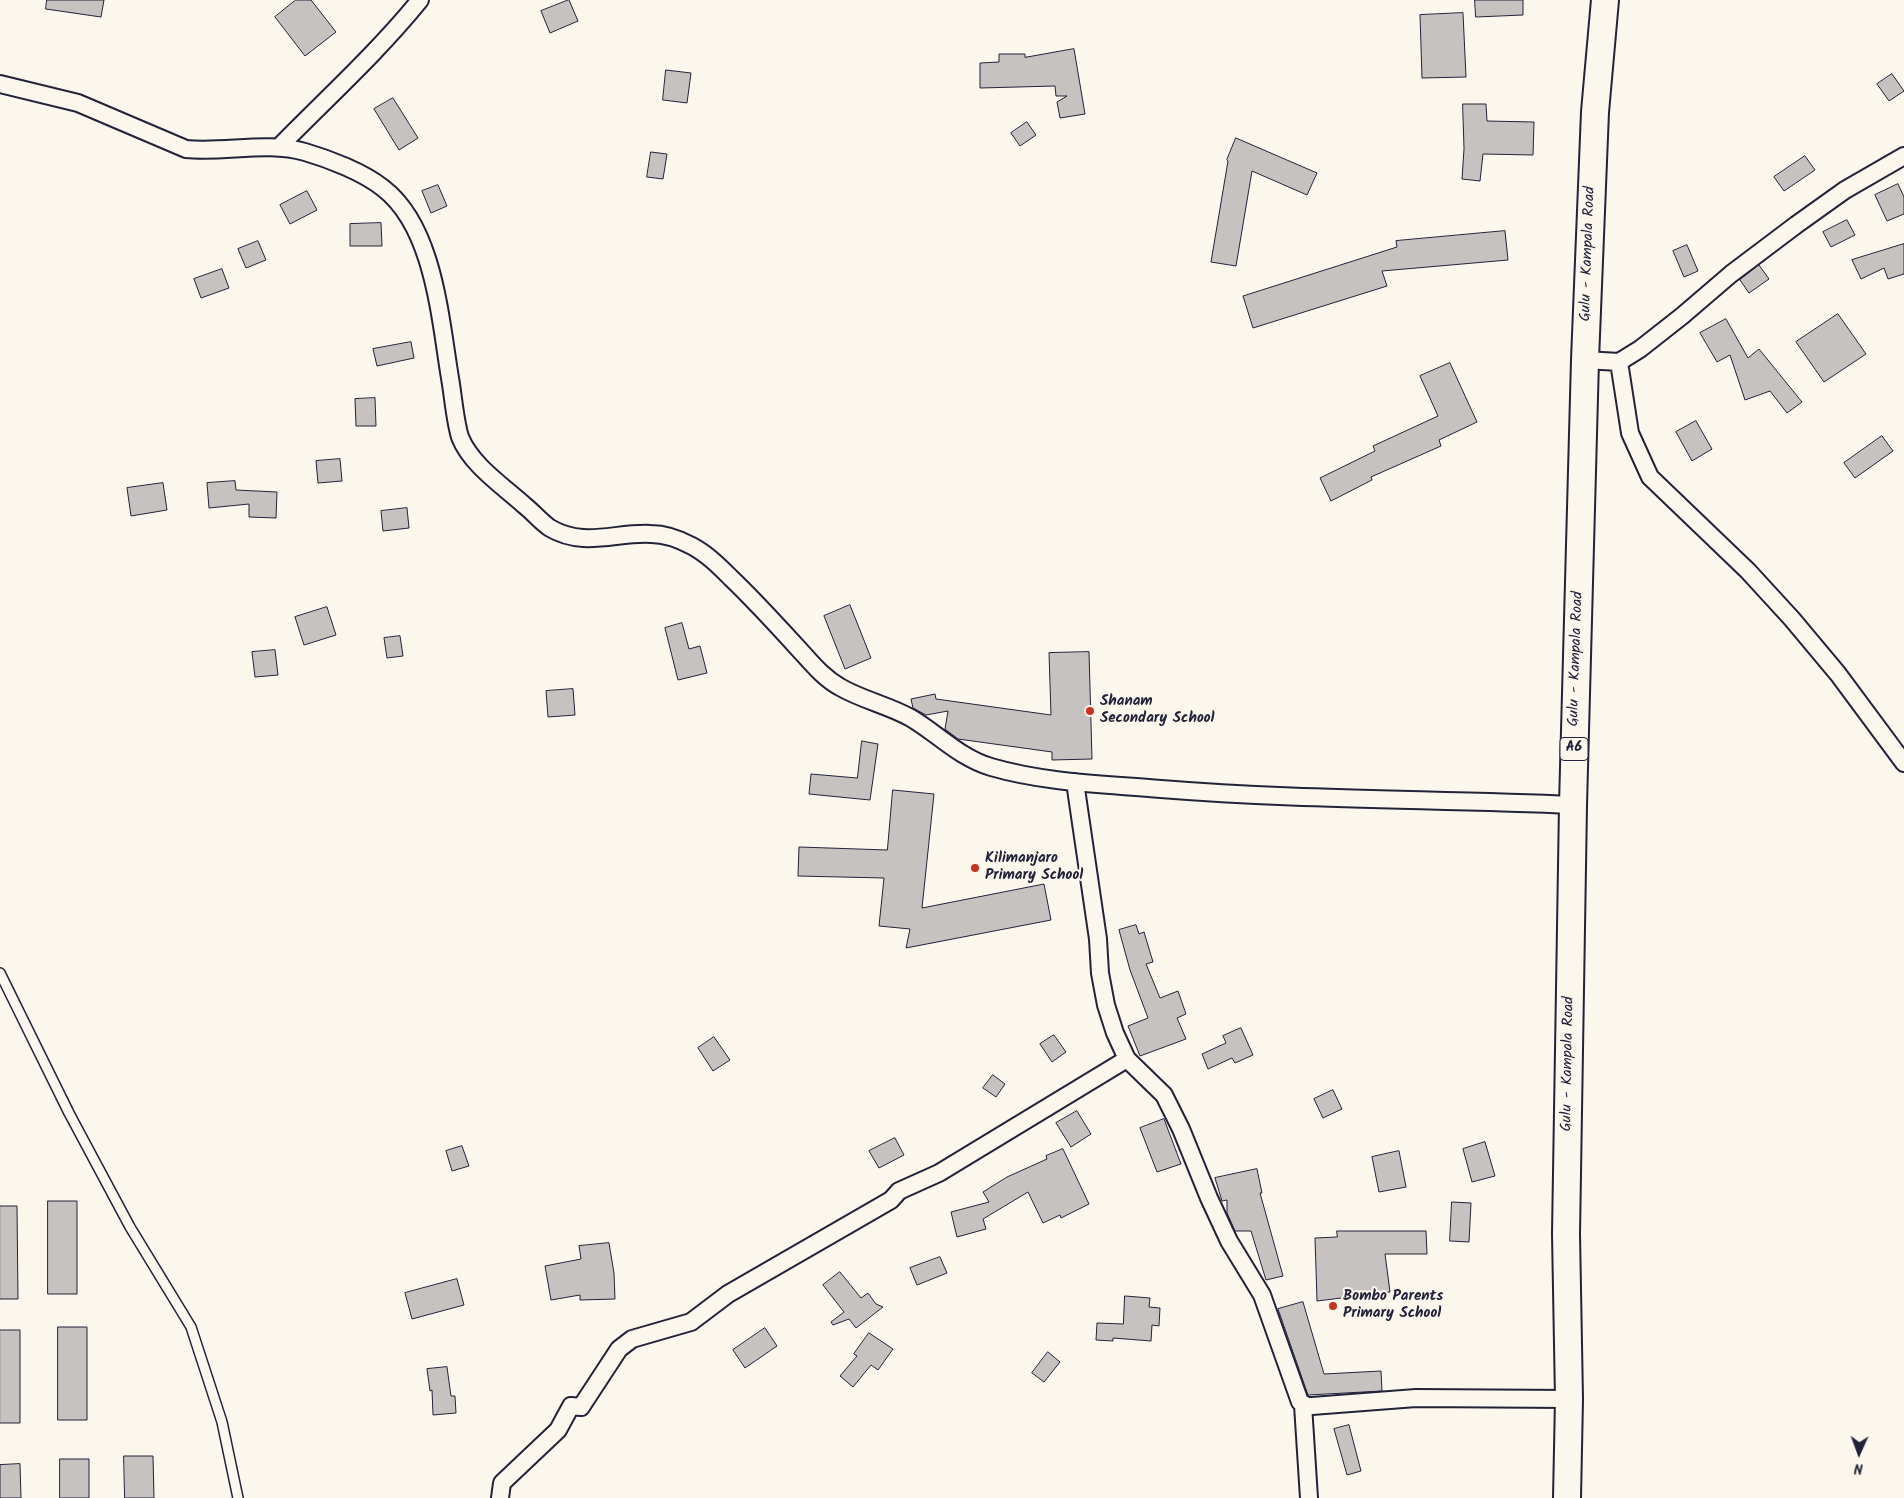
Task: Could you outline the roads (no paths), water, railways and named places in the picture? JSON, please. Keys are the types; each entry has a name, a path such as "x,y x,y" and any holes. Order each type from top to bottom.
{"main road":[{"name":"Gulu - Kampala Road","path":"1567,1498 1569,1399 1566,1234 1573,805 1585,360 1595,112 1606,0"}],"street":[{"path":"280,146 361,67 420,0"},
{"path":"0,84 78,103 186,149 205,151 280,146 314,155 380,185 393,197 408,216 429,267 439,309 460,437 472,458 549,527 572,537 594,540 653,533 673,538 692,546 710,557 776,624 821,674 840,687 910,718 962,754 986,765 1022,774 1074,782 1297,797 1573,805"},
{"path":"1585,360 1619,362 1640,349 1731,274 1796,225 1845,190 1904,156"},
{"path":"1619,362 1630,433 1650,477 1748,571 1792,619 1838,674 1904,763"},
{"path":"1074,782 1106,1005 1127,1059 1164,1095 1182,1129 1209,1198 1229,1240 1262,1295 1298,1397 1303,1405 1309,1498"},
{"path":"500,1498 502,1484 558,1430 571,1406 581,1406 619,1349 632,1339 691,1322 728,1294 891,1200 899,1191 939,1173 1127,1059"},
{"path":"1303,1405 1312,1406 1376,1400 1442,1397 1569,1399"}],"lane":[{"path":"0,973 69,1113 125,1218 190,1327 222,1422 238,1498"}],"place":[{"name":"Shanam Secondary School","path":"1090,711"},
{"name":"Kilimanjaro Primary School","path":"975,868"},
{"name":"Bombo Parents Primary School","path":"1333,1306"}]}
